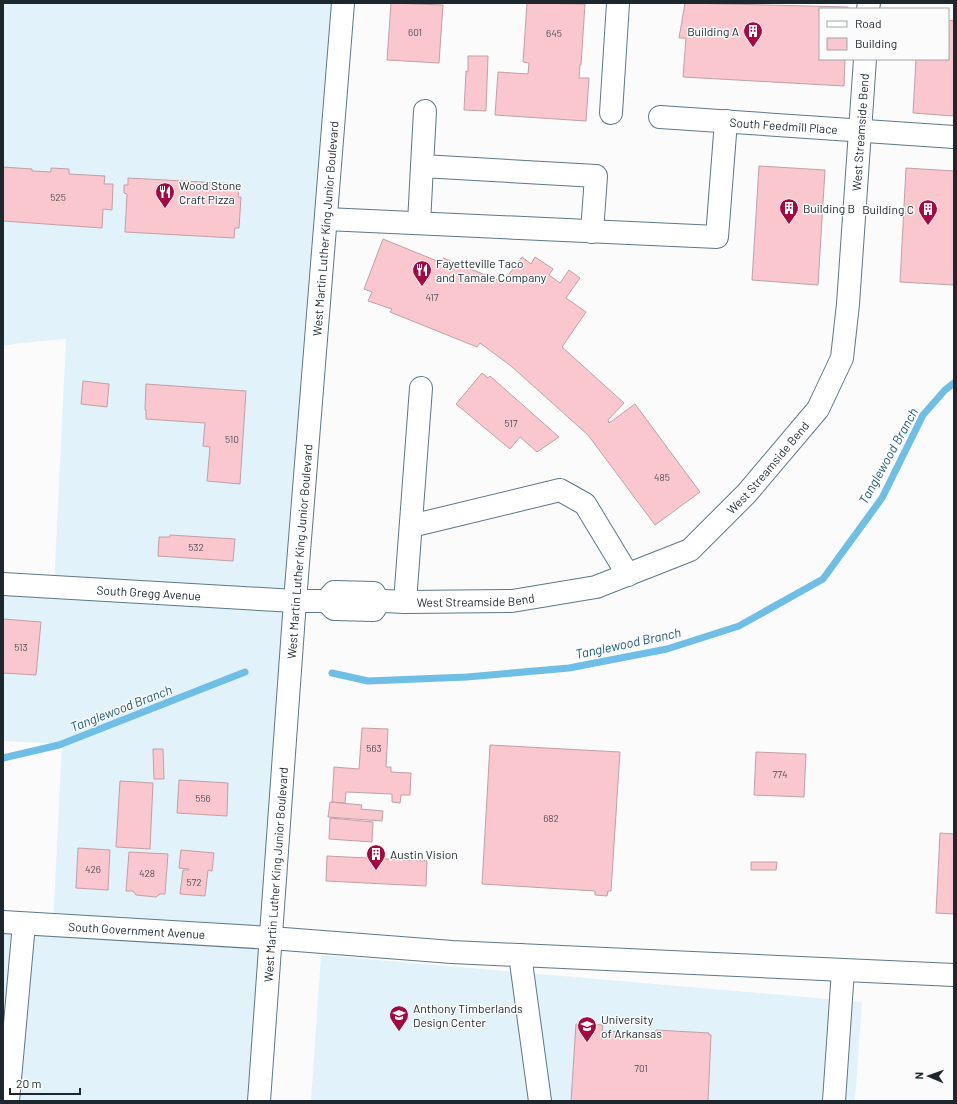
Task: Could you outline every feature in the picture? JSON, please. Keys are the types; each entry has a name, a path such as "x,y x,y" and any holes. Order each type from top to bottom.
{"street":[{"name":"West Martin Luther King Junior Boulevard","path":"259,1101 295,601 343,3"},
{"path":"611,113 618,3"},
{"name":"West Streamside Bend","path":"295,601 326,601 334,609 374,610 379,602 384,601 512,601 596,588 690,550 747,493 818,409 842,358 848,304 865,60"},
{"path":"419,223 425,111"},
{"name":"South Feedmill Place","path":"660,117 954,137"},
{"path":"326,219 717,238 726,121"},
{"path":"422,166 596,176 592,232"},
{"path":"405,602 421,388"},
{"path":"411,526 560,490 585,504 628,575"},
{"name":"South Gregg Avenue","path":"3,584 295,601"},
{"path":"8,1101 13,923"},
{"name":"South Government Avenue","path":"13,923 271,938 452,952 954,975"},
{"path":"520,955 540,1101"},
{"path":"834,1101 843,970"}],"shaded area":[{"path":"3,3 343,3 259,1101 3,1101 3,922 53,925 62,744 3,741 3,584 54,587 66,339 3,346"},
{"name":"University of Arkansas","path":"321,955 862,1002 855,1101 311,1101"}],"building":[{"path":"391,3 443,5 439,63 387,60"},
{"path":"527,3 585,4 579,78 589,78 586,121 495,115 498,72 528,74 529,63 523,62"},
{"name":"Building A","path":"685,3 848,7 819,8 819,60 845,60 844,86 683,77 686,38 679,38"},
{"path":"949,20 954,21 954,116 913,113 916,60 949,60"},
{"path":"468,56 488,56 486,111 464,110"},
{"name":"Building B","path":"759,166 825,170 818,285 752,280"},
{"path":"3,167 51,172 51,168 69,169 69,174 105,176 104,184 113,184 112,210 103,209 102,228 3,221"},
{"name":"Building C","path":"906,168 954,171 954,285 900,282"},
{"path":"128,178 239,184 238,197 241,197 239,228 235,228 234,238 125,232 127,194 124,193 124,185 128,185"},
{"path":"383,239 442,263 443,258 503,282 522,257 531,264 535,257 553,269 549,275 560,283 569,270 580,278 566,298 586,312 562,347 624,403 608,420 609,423 635,404 700,492 655,525 588,435 511,366 480,343 477,347 390,312 392,309 368,301 372,292 364,289"},
{"path":"482,373 488,378 490,376 559,437 537,452 520,437 510,449 456,404"},
{"path":"83,381 109,384 107,407 81,404"},
{"path":"146,384 246,391 240,484 207,481 210,447 203,446 205,423 146,419"},
{"path":"170,535 235,539 233,561 158,556 159,537 170,537"},
{"path":"3,619 41,622 36,675 3,673"},
{"path":"362,728 388,729 386,767 391,767 391,772 411,773 410,795 401,795 400,803 392,802 392,794 346,792 345,803 332,802 334,767 359,769"},
{"path":"490,745 620,752 611,891 608,891 607,896 595,895 595,891 482,884"},
{"path":"153,749 163,749 164,779 154,779"},
{"path":"756,752 806,754 804,797 754,795"},
{"path":"179,780 228,783 227,816 177,813"},
{"path":"120,781 153,783 150,849 116,847"},
{"path":"330,802 362,805 361,809 383,811 382,821 328,817"},
{"path":"330,818 373,822 372,842 329,839"},
{"path":"940,833 954,834 954,914 936,913"},
{"path":"78,848 110,850 108,890 76,888"},
{"path":"181,850 214,853 212,871 208,870 205,896 180,894 183,870 189,870 179,868"},
{"path":"129,852 168,854 165,894 160,894 156,897 136,895 133,891 126,891"},
{"name":"Austin Vision","path":"327,856 427,861 426,886 326,881"},
{"path":"751,862 777,862 776,870 751,870"},
{"path":"576,1024 603,1025 602,1031 655,1033 656,1030 709,1033 709,1035 711,1035 708,1101 571,1101"}],"waterway":[{"name":"Tanglewood Branch","path":"332,673 368,681 467,677 569,668 667,649 739,626 823,579 882,498 923,415 945,390 954,383"},
{"name":"Tanglewood Branch","path":"3,758 59,745 245,672"}],"place":[{"name":"Building A","path":"753,48"},
{"name":"Wood Stone Craft Pizza","path":"165,209"},
{"name":"Building B","path":"789,225"},
{"name":"Building C","path":"928,226"},
{"name":"Fayetteville Taco and Tamale Company","path":"422,287"},
{"name":"Austin Vision","path":"376,871"},
{"name":"Anthony Timberlands Design Center","path":"399,1032"},
{"name":"University of Arkansas","path":"587,1043"}]}
